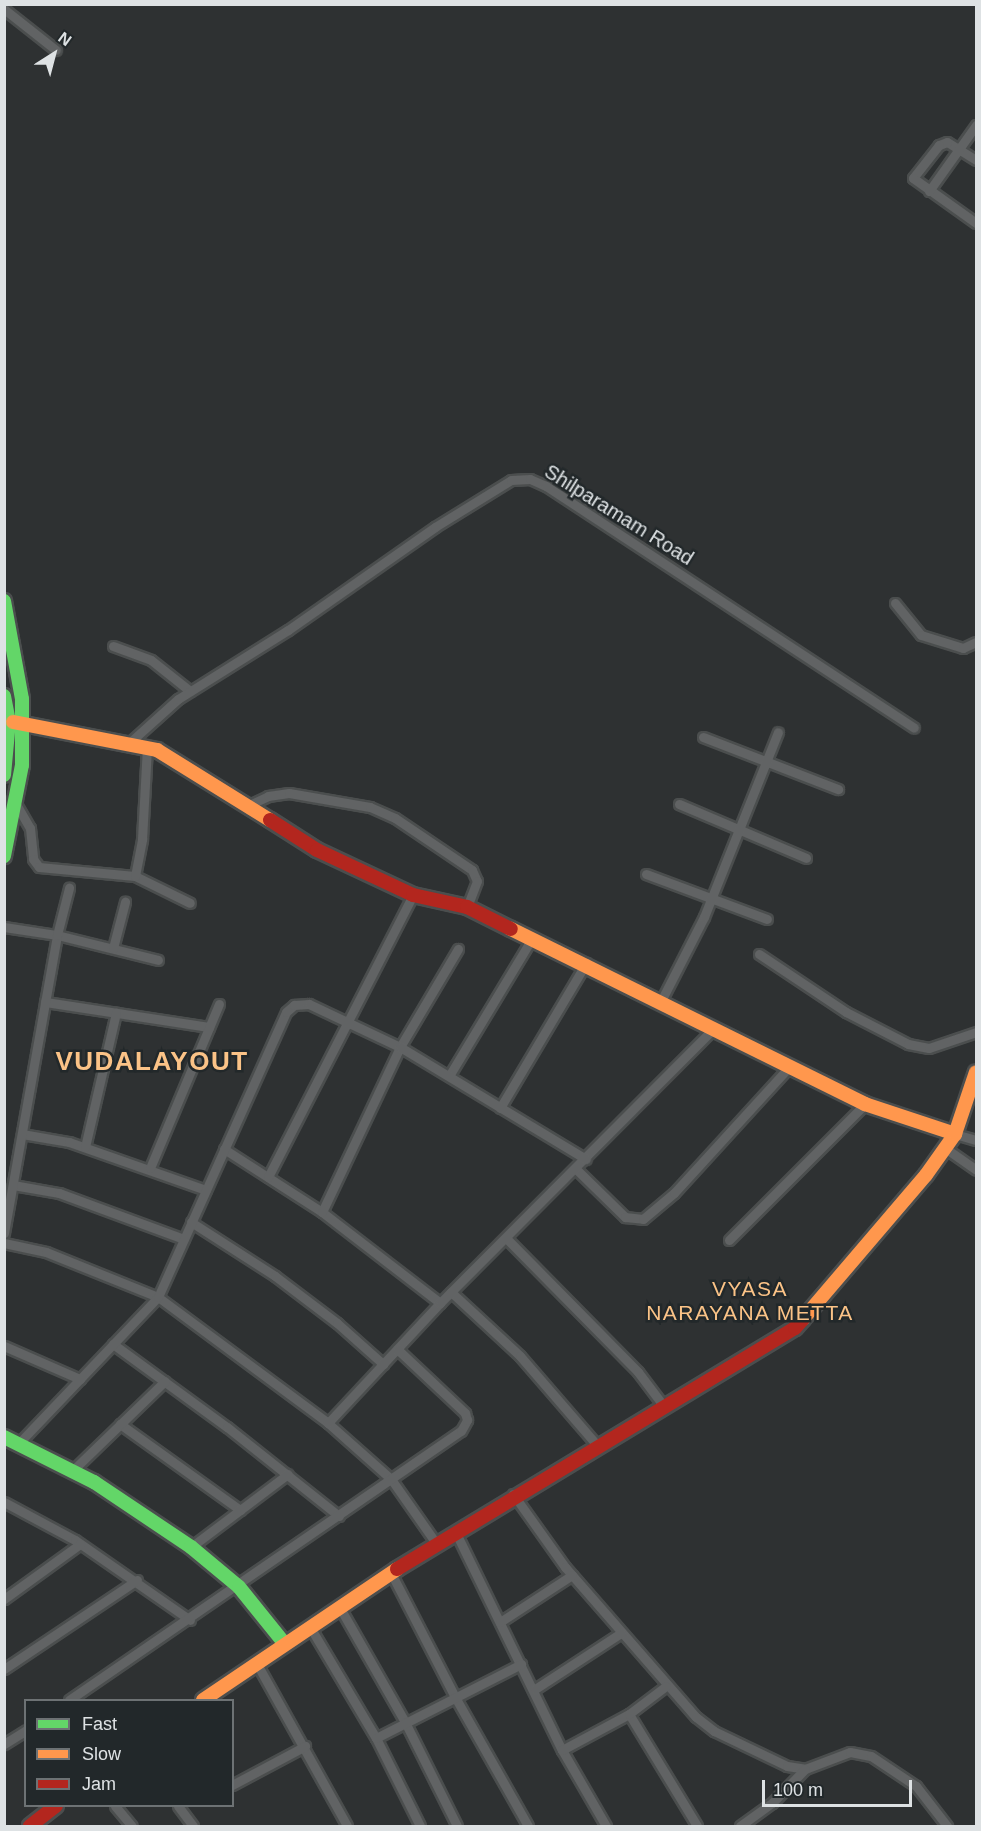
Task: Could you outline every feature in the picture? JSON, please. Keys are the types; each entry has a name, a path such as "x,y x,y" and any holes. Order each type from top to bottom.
{"street":[{"path":"4,9 56,50"},
{"path":"930,191 976,125"},
{"path":"976,160 952,142 939,146 913,178 976,223"},
{"name":"Shilparamam Road","path":"128,744 153,718 190,692 288,630 487,493 511,480 530,479 546,486 914,728"},
{"path":"4,600 22,699 12,722 4,775"},
{"path":"895,603 921,635 963,648 976,642"},
{"path":"113,646 151,660 190,692"},
{"path":"4,696 22,765 4,856"},
{"path":"12,722 157,750 317,850 414,895 467,906 586,963 865,1104 976,1140"},
{"path":"661,1001 711,899 778,732"},
{"path":"704,737 838,789"},
{"path":"135,876 142,839 147,748"},
{"path":"247,806 268,796 289,793 370,807 394,818 472,870 477,881 467,906"},
{"path":"16,804 30,828 33,859 39,867 135,876 190,903"},
{"path":"679,804 807,858"},
{"path":"646,874 767,918"},
{"path":"4,1233 57,935 69,888"},
{"path":"268,1177 346,1022 414,895"},
{"path":"113,948 125,902"},
{"path":"4,927 57,935 158,960"},
{"path":"449,1076 533,937"},
{"path":"322,1212 400,1047 458,949"},
{"path":"759,954 846,1012 908,1044 929,1048 976,1032"},
{"path":"500,1108 586,963"},
{"path":"45,1002 209,1028"},
{"path":"150,1168 219,1004"},
{"path":"18,1444 158,1297 289,1008 309,1004 400,1047 586,1160"},
{"path":"85,1147 116,1013"},
{"path":"328,1423 440,1303 586,1160 714,1028"},
{"path":"576,1169 625,1217 643,1219 674,1193 790,1066"},
{"path":"206,1699 310,1627 513,1494 795,1328 955,1134 976,1072"},
{"path":"729,1240 865,1104"},
{"path":"22,1134 85,1147 150,1168 206,1190"},
{"path":"945,1148 976,1170"},
{"path":"224,1149 322,1212 440,1303"},
{"path":"13,1185 58,1193 184,1239"},
{"path":"191,1222 275,1276 337,1323 383,1364"},
{"path":"506,1238 638,1372 663,1405"},
{"path":"4,1243 45,1252 158,1297 328,1423 391,1479 436,1543"},
{"path":"451,1292 520,1356 597,1444"},
{"path":"113,1344 288,1474 339,1516"},
{"path":"4,1346 80,1379"},
{"path":"74,1699 461,1431 467,1420 456,1403 397,1349"},
{"path":"72,1471 165,1381"},
{"path":"120,1424 240,1510"},
{"path":"4,1437 72,1471 191,1547 239,1587 285,1644"},
{"path":"191,1547 288,1474"},
{"path":"513,1494 572,1575 666,1686 714,1731 787,1766 805,1769"},
{"path":"4,1502 80,1544 137,1580 190,1620"},
{"path":"455,1531 535,1689 561,1750 606,1827"},
{"path":"4,1599 80,1544"},
{"path":"392,1573 455,1697 528,1827"},
{"path":"500,1622 572,1575"},
{"path":"4,1669 137,1580"},
{"path":"340,1608 405,1722 457,1827"},
{"path":"310,1627 376,1738 420,1827"},
{"path":"535,1689 621,1633"},
{"path":"257,1664 305,1746 347,1827"},
{"path":"376,1738 521,1664"},
{"path":"561,1750 629,1714 666,1686"},
{"path":"629,1714 696,1827"},
{"path":"4,1744 24,1731"},
{"path":"234,1784 305,1746"},
{"path":"740,1827 772,1803 805,1769 850,1752 871,1756 916,1786 947,1827"},
{"path":"30,1827 55,1807"},
{"path":"116,1807 132,1827"},
{"path":"179,1807 193,1827"}],"traffic: fast":[{"path":"4,601 22,699 22,765 4,856"},
{"path":"4,696 9,721 4,775"},
{"path":"4,1437 94,1482 191,1547 239,1587 285,1644"}],"traffic: slow":[{"path":"13,722 157,750 270,820"},
{"path":"511,929 865,1104 955,1134"},
{"path":"803,1319 926,1175 955,1134 976,1072"},
{"path":"204,1699 397,1569"}],"traffic: jam":[{"path":"270,820 317,850 413,895 467,907 511,929"},
{"path":"397,1569 795,1328 803,1319"},
{"path":"30,1826 55,1807"}],"district":[{"name":"VUDALAYOUT","path":"152,1062"},
{"name":"VYASA NARAYANA METTA","path":"750,1301"}]}
